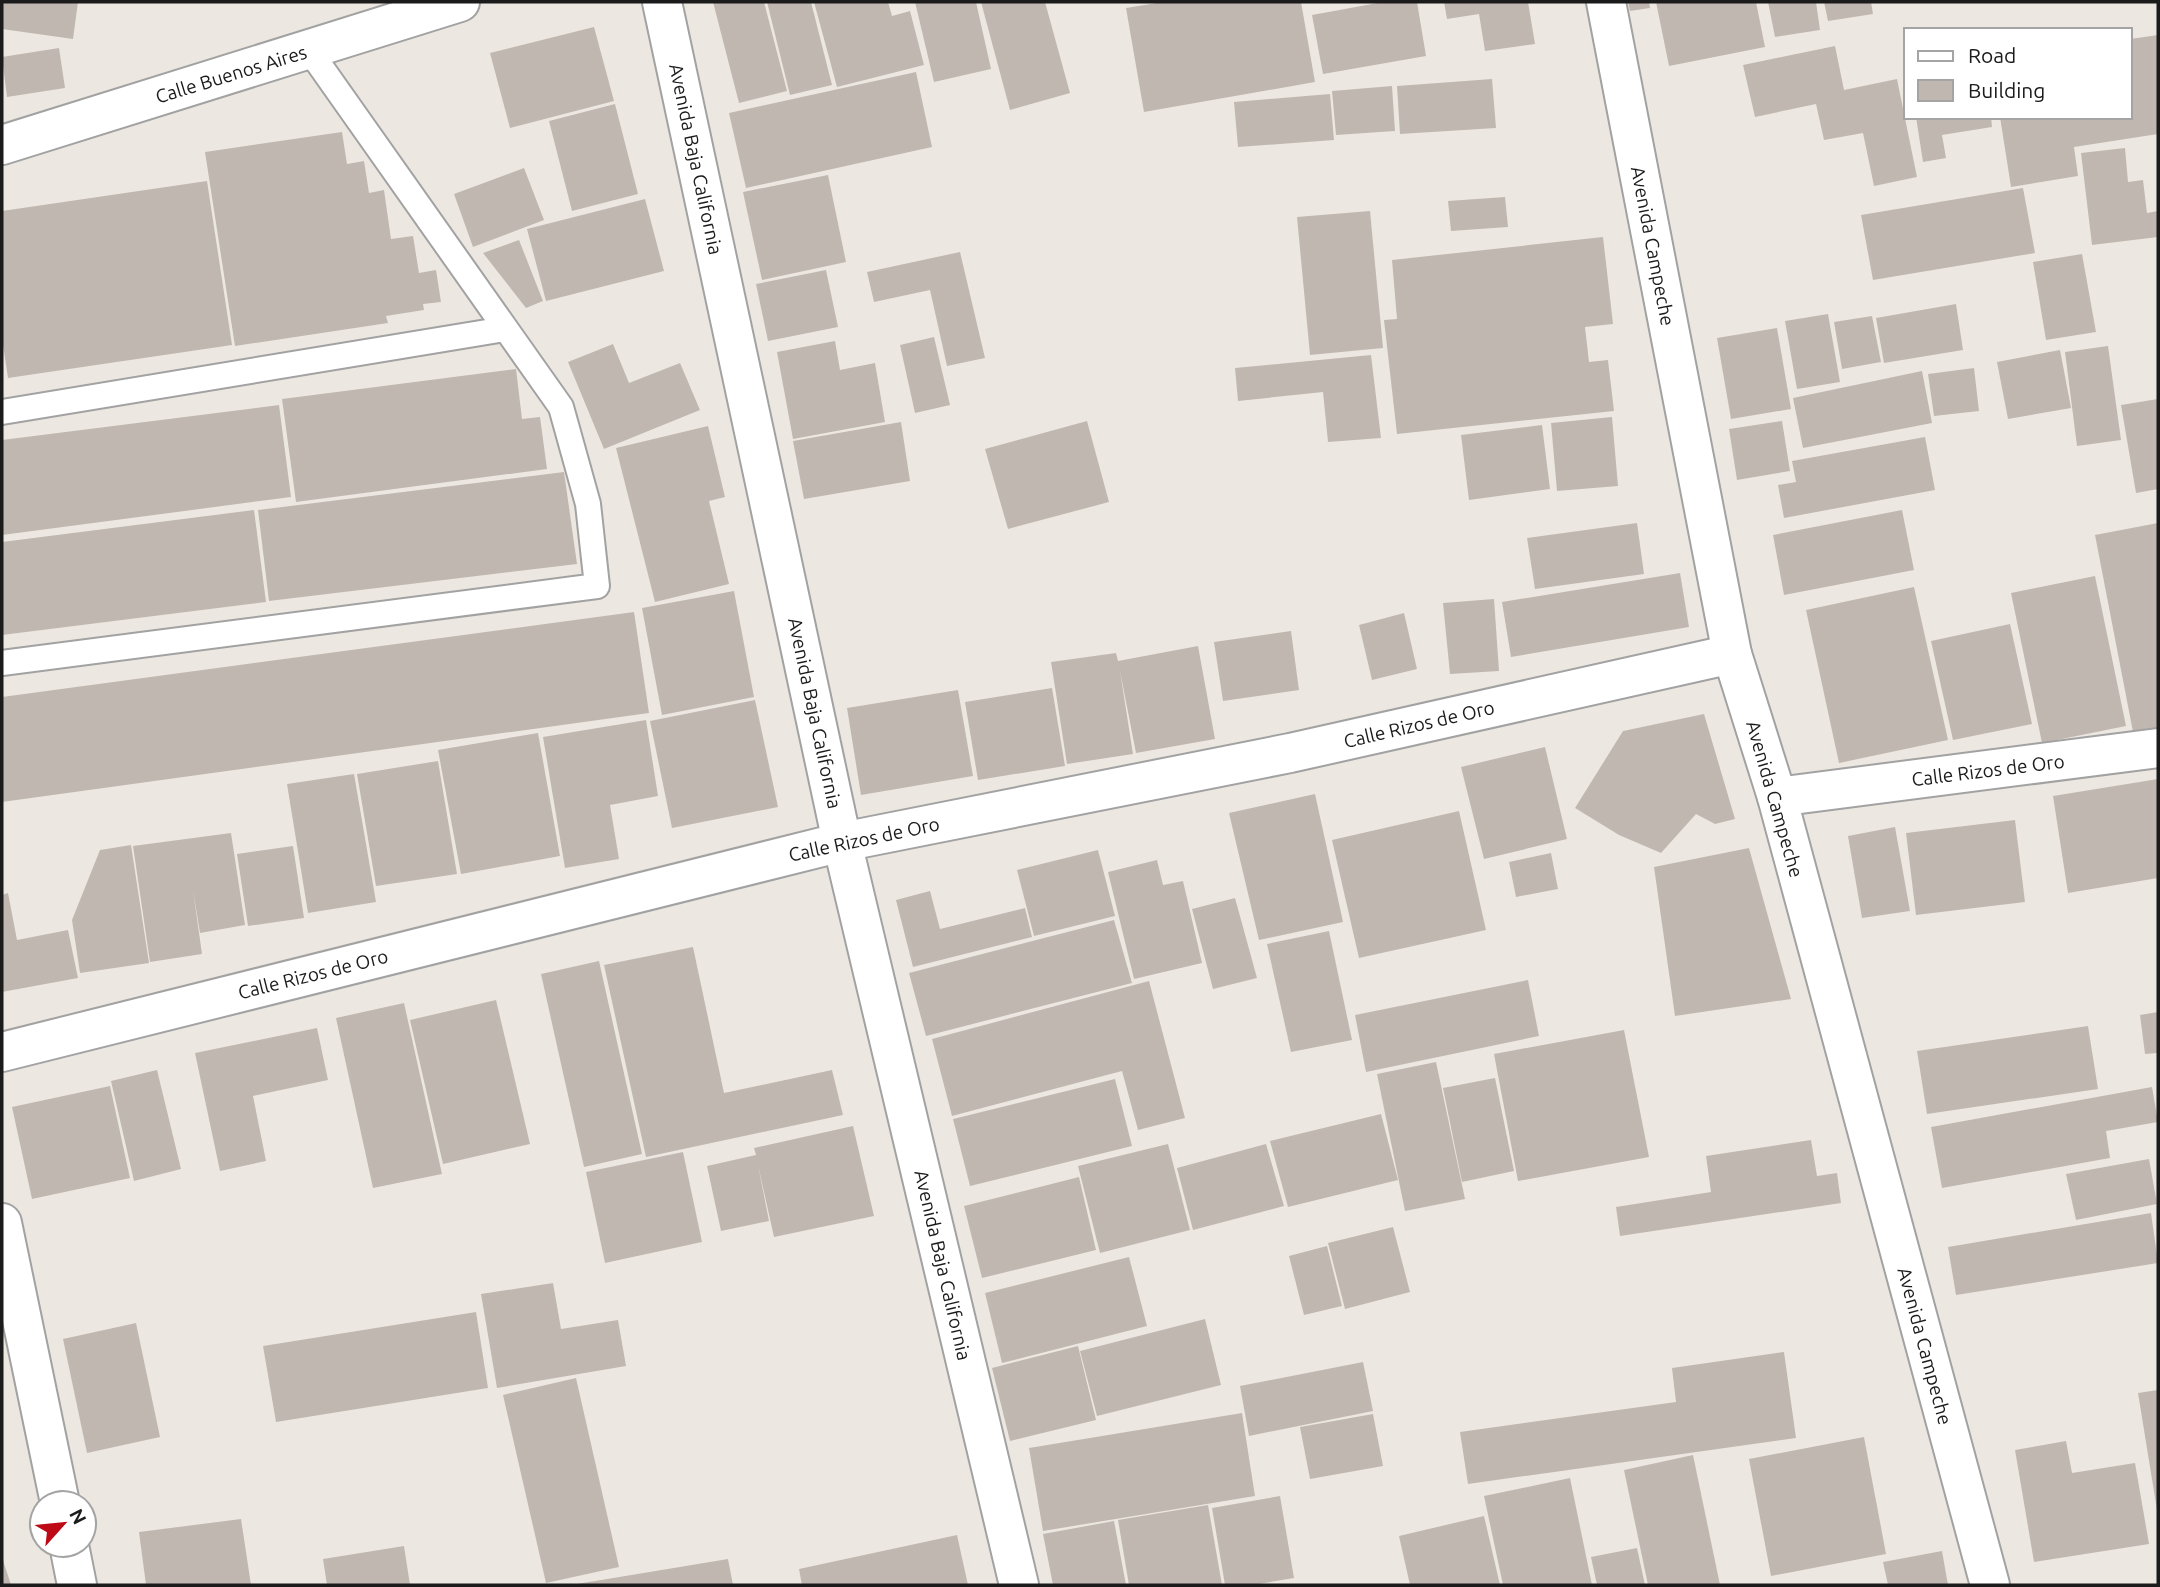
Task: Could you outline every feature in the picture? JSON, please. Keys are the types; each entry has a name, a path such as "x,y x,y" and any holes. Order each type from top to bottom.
{"street":[{"name":"Calle Buenos Aires","path":"2,145 460,2"},
{"name":"Avenida Baja California","path":"662,2 842,842 1019,1585"},
{"name":"Avenida Campeche","path":"1606,2 1731,654 1777,797 1990,1585"},
{"name":"Calle Rizos de Oro","path":"2,1052 842,842 1290,753 1731,654"},
{"name":"Calle Rizos de Oro","path":"1777,797 2158,748"},
{"path":"2,1223 57,1489"},
{"path":"72,1559 77,1585"}],"lane":[{"path":"2,663 597,586 588,504 561,407 309,50"},
{"path":"2,412 505,329"}],"building":[{"path":"2,2 78,2 73,39 2,29"},
{"path":"713,2 764,2 787,91 739,103"},
{"path":"767,2 811,2 832,85 790,95"},
{"path":"814,2 888,2 892,16 910,11 924,65 837,87"},
{"path":"915,2 976,2 991,69 934,82"},
{"path":"981,2 1045,2 1070,93 1010,110"},
{"path":"1163,2 1301,2 1315,82 1144,112 1126,8"},
{"path":"1383,2 1417,2 1426,56 1323,74 1312,15"},
{"path":"1444,2 1528,2 1535,44 1485,51 1479,14 1447,19"},
{"path":"1628,2 1649,2 1650,8 1630,11"},
{"path":"1656,2 1756,2 1765,47 1669,66"},
{"path":"1768,2 1816,2 1820,30 1775,37"},
{"path":"1824,2 1871,2 1873,14 1828,21"},
{"path":"594,27 614,101 510,128 490,53"},
{"path":"2158,35 2158,134 2074,147 2078,176 2011,187 2000,119 2132,119 2132,39"},
{"path":"1835,46 1844,90 1897,79 1917,177 1874,186 1863,133 1824,140 1816,104 1755,117 1743,65"},
{"path":"59,48 65,88 7,97 2,57"},
{"path":"916,72 932,147 746,188 729,113"},
{"path":"1492,79 1496,128 1400,134 1397,86"},
{"path":"1392,86 1395,131 1336,135 1332,91"},
{"path":"1330,94 1334,140 1238,147 1234,102"},
{"path":"615,104 638,194 572,211 549,121"},
{"path":"1916,119 1991,119 1992,127 1942,135 1946,158 1923,162"},
{"path":"342,132 347,164 364,161 369,193 384,190 391,239 413,236 419,273 436,270 441,302 423,304 424,310 386,316 388,323 235,346 205,152"},
{"path":"2125,148 2128,182 2143,180 2147,213 2158,211 2158,237 2092,245 2081,153"},
{"path":"524,168 544,220 473,247 454,194"},
{"path":"828,175 846,262 762,280 743,192"},
{"path":"207,181 232,345 8,378 2,338 2,211"},
{"path":"2023,188 2035,253 1873,280 1861,215"},
{"path":"1505,197 1508,227 1451,231 1448,201"},
{"path":"645,199 664,271 546,301 527,229"},
{"path":"1370,211 1383,348 1310,355 1297,217"},
{"path":"1603,237 1613,324 1585,327 1589,362 1608,360 1614,411 1397,434 1384,320 1397,319 1392,260"},
{"path":"519,240 543,301 526,308 483,253"},
{"path":"960,252 985,358 947,366 930,290 874,302 867,272"},
{"path":"2082,254 2096,332 2046,340 2033,262"},
{"path":"826,270 838,327 768,341 756,284"},
{"path":"1956,304 1963,350 1884,363 1876,318"},
{"path":"1828,314 1840,382 1797,389 1785,321"},
{"path":"1872,316 1881,362 1842,369 1834,322"},
{"path":"1777,328 1791,409 1731,419 1717,338"},
{"path":"934,337 950,405 915,413 900,345"},
{"path":"835,341 840,370 875,363 885,422 793,439 777,352"},
{"path":"613,344 629,383 680,363 700,410 604,449 568,362"},
{"path":"2108,346 2121,440 2077,446 2065,352"},
{"path":"2060,350 2071,408 2008,419 1997,362"},
{"path":"1371,355 1381,438 1328,442 1323,392 1238,401 1235,368"},
{"path":"1974,368 1979,411 1934,416 1928,374"},
{"path":"516,369 522,419 540,417 547,469 296,502 282,399"},
{"path":"1922,371 1932,423 1803,448 1793,398"},
{"path":"2158,399 2158,489 2136,493 2121,405"},
{"path":"279,405 291,497 2,535 2,440"},
{"path":"1612,417 1618,486 1557,491 1551,423"},
{"path":"1087,421 1109,502 1008,529 985,449"},
{"path":"1782,421 1790,471 1737,480 1729,429"},
{"path":"901,422 910,481 804,499 793,441"},
{"path":"1542,425 1550,489 1469,500 1461,435"},
{"path":"708,426 725,497 709,501 729,584 655,602 616,448"},
{"path":"1925,437 1935,490 1784,518 1778,485 1796,482 1792,461"},
{"path":"564,472 577,564 269,601 258,510"},
{"path":"254,510 266,602 2,635 2,542"},
{"path":"1902,510 1914,570 1784,595 1773,535"},
{"path":"1637,523 1644,574 1535,589 1527,538"},
{"path":"2158,523 2158,728 2133,732 2095,535"},
{"path":"1680,573 1689,627 1511,657 1502,602"},
{"path":"2095,576 2126,726 2042,743 2011,593"},
{"path":"1914,587 1948,740 1839,763 1806,610"},
{"path":"734,591 754,697 662,715 642,608"},
{"path":"1494,599 1499,671 1450,674 1443,603"},
{"path":"634,612 649,713 2,802 2,697"},
{"path":"1404,613 1417,669 1372,680 1359,625"},
{"path":"2010,624 2032,724 1953,740 1931,641"},
{"path":"1291,631 1299,690 1223,701 1214,642"},
{"path":"1198,646 1215,739 1136,753 1120,671 1133,754 1067,764 1051,662 1116,653 1118,661"},
{"path":"1052,688 1065,766 978,780 965,702"},
{"path":"958,690 973,776 861,795 847,708"},
{"path":"755,700 778,807 672,828 650,721"},
{"path":"1704,714 1735,819 1715,824 1696,814 1661,853 1619,835 1575,808 1623,731"},
{"path":"646,720 658,796 610,805 619,859 565,868 543,737"},
{"path":"538,733 560,856 461,874 438,750"},
{"path":"1545,747 1567,839 1484,859 1461,767"},
{"path":"438,761 457,874 376,886 357,774"},
{"path":"354,774 376,902 308,913 287,784"},
{"path":"2158,779 2158,878 2068,893 2053,796"},
{"path":"1315,794 1343,922 1259,940 1229,813"},
{"path":"1459,811 1486,930 1359,958 1332,840"},
{"path":"2015,820 2025,902 1916,915 1906,833"},
{"path":"1895,827 1910,911 1862,918 1848,836"},
{"path":"231,833 245,925 200,933 193,890 202,954 150,962 133,846"},
{"path":"131,845 149,963 80,973 72,920 100,850"},
{"path":"293,846 304,918 248,926 237,854"},
{"path":"1749,848 1791,999 1675,1016 1654,867"},
{"path":"1098,850 1115,916 1034,936 1017,870"},
{"path":"1551,853 1558,889 1516,897 1509,862"},
{"path":"1157,860 1163,885 1183,881 1202,963 1134,979 1108,872"},
{"path":"930,891 940,929 1025,908 1032,937 913,967 896,900"},
{"path":"8,893 17,940 68,930 78,978 2,992 2,895"},
{"path":"1235,898 1257,978 1213,989 1192,909"},
{"path":"1114,920 1132,983 926,1036 909,973"},
{"path":"1329,931 1352,1040 1291,1052 1267,944"},
{"path":"693,947 724,1093 832,1070 843,1115 646,1157 604,965"},
{"path":"599,961 642,1154 584,1167 541,974"},
{"path":"1528,980 1539,1036 1366,1072 1355,1015"},
{"path":"1149,981 1185,1118 1138,1130 1122,1071 952,1116 932,1039"},
{"path":"496,1000 530,1144 443,1164 410,1020"},
{"path":"404,1003 442,1174 373,1188 336,1018"},
{"path":"2158,1012 2158,1053 2145,1054 2140,1015"},
{"path":"2088,1026 2098,1089 1927,1114 1917,1051"},
{"path":"317,1028 328,1080 253,1096 266,1161 220,1171 195,1053"},
{"path":"1624,1030 1649,1157 1518,1181 1494,1054"},
{"path":"1436,1062 1465,1199 1405,1211 1377,1074"},
{"path":"157,1070 181,1169 134,1181 111,1081"},
{"path":"1495,1078 1514,1171 1462,1182 1443,1088"},
{"path":"1115,1079 1132,1146 970,1186 953,1119"},
{"path":"110,1086 130,1178 32,1199 12,1107"},
{"path":"2152,1087 2158,1122 2106,1131 2110,1158 1942,1188 1931,1127"},
{"path":"1381,1114 1398,1180 1288,1207 1270,1141"},
{"path":"853,1126 874,1216 774,1237 758,1165 769,1221 721,1231 707,1166 756,1155 754,1148"},
{"path":"1811,1140 1817,1176 1837,1173 1841,1203 1620,1236 1616,1207 1711,1192 1706,1156"},
{"path":"1168,1144 1190,1230 1100,1253 1078,1166"},
{"path":"1266,1144 1284,1206 1193,1230 1177,1168"},
{"path":"683,1152 702,1242 605,1263 586,1172"},
{"path":"2149,1159 2157,1204 2076,1220 2066,1174"},
{"path":"1079,1177 1096,1250 982,1278 964,1206"},
{"path":"2151,1213 2158,1263 1956,1295 1948,1247"},
{"path":"1393,1227 1410,1292 1345,1309 1328,1243"},
{"path":"1327,1246 1342,1306 1304,1315 1289,1256"},
{"path":"1129,1257 1147,1326 1002,1363 985,1293"},
{"path":"553,1283 561,1329 618,1320 626,1366 497,1388 481,1294"},
{"path":"476,1312 488,1388 276,1422 263,1346"},
{"path":"1205,1319 1221,1385 1097,1416 1080,1351"},
{"path":"136,1323 160,1437 87,1453 63,1339"},
{"path":"1078,1346 1096,1420 1010,1441 992,1368"},
{"path":"1784,1352 1796,1438 1468,1484 1460,1432 1676,1402 1672,1368"},
{"path":"1363,1362 1373,1411 1249,1436 1240,1386"},
{"path":"576,1378 619,1567 546,1583 503,1395"},
{"path":"2158,1390 2158,1510 2157,1510 2138,1393"},
{"path":"1242,1413 1255,1496 1043,1531 1029,1448"},
{"path":"1373,1414 1383,1466 1310,1479 1300,1427"},
{"path":"1864,1437 1886,1554 1771,1576 1749,1459"},
{"path":"2066,1441 2072,1473 2135,1463 2149,1544 2034,1562 2015,1450"},
{"path":"1693,1455 1720,1585 1648,1585 1624,1470"},
{"path":"1570,1478 1592,1585 1503,1585 1484,1496"},
{"path":"1280,1496 1294,1578 1253,1585 1225,1585 1212,1508"},
{"path":"1208,1505 1222,1585 1129,1585 1118,1520"},
{"path":"1484,1516 1500,1585 1410,1585 1399,1536"},
{"path":"241,1519 251,1585 146,1585 139,1532"},
{"path":"1114,1521 1126,1585 1053,1585 1043,1534"},
{"path":"957,1535 968,1585 802,1585 799,1569"},
{"path":"404,1546 410,1585 327,1585 323,1559"},
{"path":"1637,1548 1645,1585 1597,1585 1591,1557"},
{"path":"1942,1551 1948,1585 1888,1585 1883,1562"},
{"path":"2,1557 11,1585 2,1585"},
{"path":"728,1559 733,1585 577,1585 577,1584"}]}
